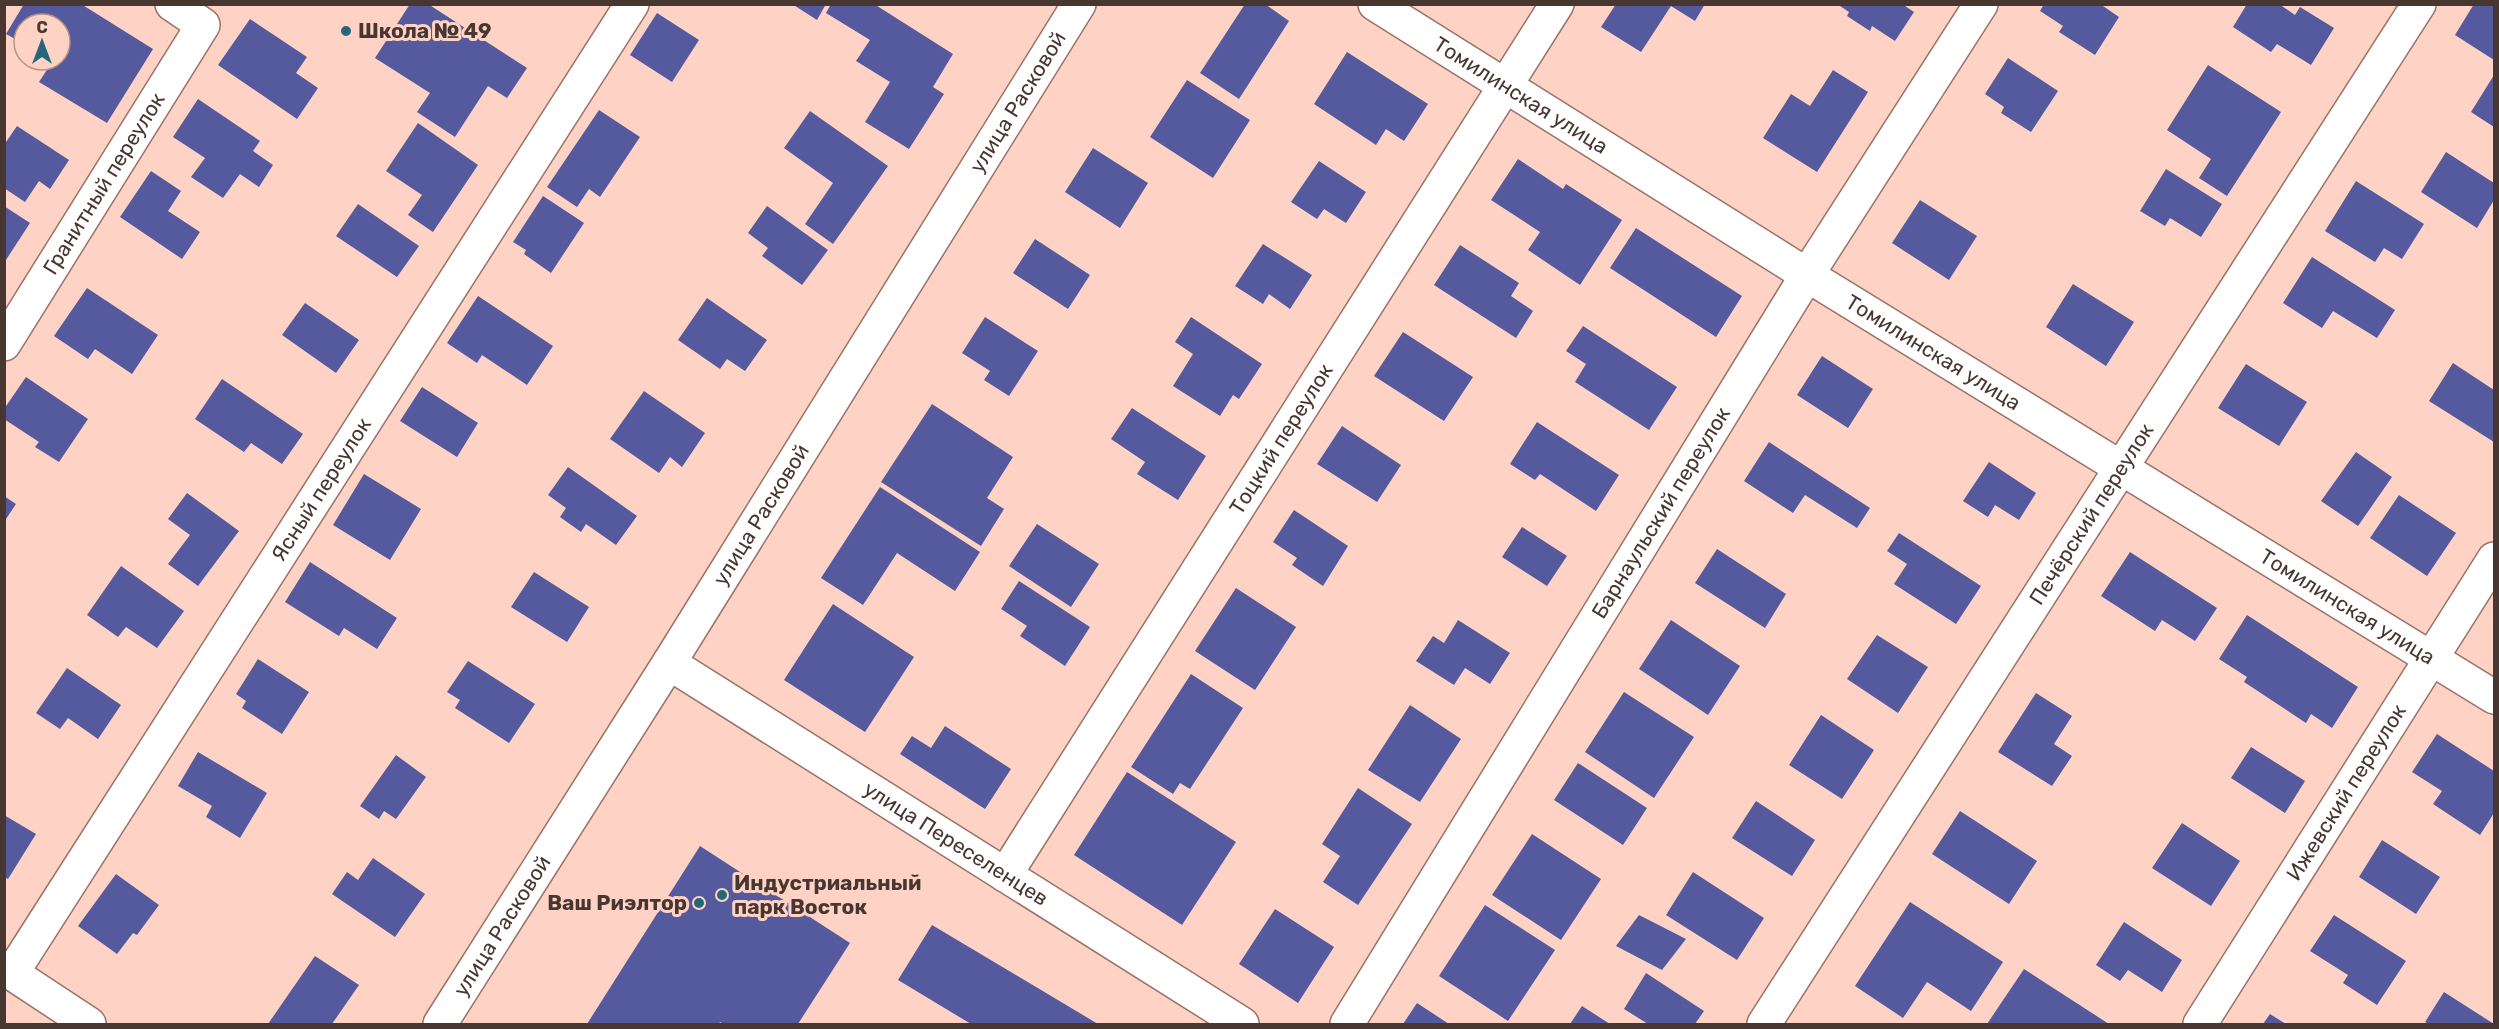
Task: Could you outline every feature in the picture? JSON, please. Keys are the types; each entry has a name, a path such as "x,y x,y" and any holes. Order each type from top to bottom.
{"street":[{"name":"Гранитный переулок","path":"4,344 203,25 172,4"},
{"name":"Ясный переулок","path":"8,970 632,4"},
{"name":"улица Расковой","path":"440,1024 669,663 1079,4"},
{"name":"Томилинская улица","path":"1375,4 1807,275 2494,697"},
{"name":"Тоцкий переулок","path":"1005,875 1557,4"},
{"name":"Барнаульский переулок","path":"1347,1024 1807,275 1981,4"},
{"name":"Печёрский переулок","path":"1764,1024 2419,4"},
{"name":"Ижевский переулок","path":"2200,1024 2494,559"},
{"name":"улица Переселенцев","path":"669,663 1242,1024"},
{"path":"8,970 89,1024"}],"building":[{"path":"24,4 81,4 153,49 107,123 39,82 46,72 72,72 72,12 19,12"},
{"path":"410,4 428,4 527,68 507,98 488,86 455,137 417,112 430,93 375,58"},
{"path":"792,4 826,4 817,20"},
{"path":"831,4 874,4 953,54 933,87 944,94 909,149 865,122 890,82 856,61 870,40 826,13"},
{"path":"1245,4 1265,4 1289,21 1239,99 1200,73"},
{"path":"1616,4 1705,4 1695,21 1671,6 1641,52 1601,27"},
{"path":"1837,4 1902,4 1914,12 1895,41 1872,26 1870,31 1847,16 1849,12"},
{"path":"2044,4 2100,4 2119,17 2095,55 2059,32 2063,26 2040,11"},
{"path":"2247,4 2279,4 2295,15 2300,7 2334,28 2311,65 2277,44 2271,52 2233,27"},
{"path":"2474,4 2494,4 2494,60 2455,35"},
{"path":"657,13 699,40 672,82 630,55"},
{"path":"250,19 307,57 296,73 318,88 297,119 218,65"},
{"path":"12,24 12,37 6,34"},
{"path":"1347,52 1428,104 1404,141 1386,129 1376,145 1314,104"},
{"path":"2008,58 2058,91 2031,132 2001,113 2004,107 1985,94"},
{"path":"2208,65 2281,112 2227,196 2199,178 2211,159 2167,130"},
{"path":"1833,70 1868,92 1817,172 1763,138 1791,94 1810,106"},
{"path":"2494,75 2494,127 2471,112"},
{"path":"1187,80 1250,120 1213,178 1150,137"},
{"path":"198,99 260,141 253,151 273,165 259,187 240,174 223,198 191,177 205,158 173,137"},
{"path":"599,110 640,137 600,197 589,189 577,207 547,187"},
{"path":"810,111 888,166 833,244 805,224 833,183 784,148"},
{"path":"418,123 478,165 433,232 408,215 422,195 386,171"},
{"path":"17,126 69,160 50,189 39,181 25,202 4,188 4,145"},
{"path":"1093,148 1148,183 1120,228 1065,192"},
{"path":"2446,152 2494,183 2494,200 2477,228 2421,192"},
{"path":"1518,159 1563,189 1566,184 1622,220 1580,285 1528,250 1540,232 1491,200"},
{"path":"1319,161 1366,192 1346,223 1324,209 1317,219 1291,202"},
{"path":"2166,169 2222,204 2201,237 2170,218 2165,226 2140,211"},
{"path":"151,171 181,191 168,211 200,232 182,259 120,217"},
{"path":"2356,181 2424,224 2402,259 2384,248 2375,262 2325,231"},
{"path":"543,196 584,223 551,273 524,254 526,250 513,242"},
{"path":"1920,200 1977,236 1949,280 1892,243"},
{"path":"358,204 419,246 397,277 336,236"},
{"path":"4,206 30,223 4,263"},
{"path":"767,206 828,250 802,285 762,256 768,248 748,233"},
{"path":"1636,228 1742,296 1716,337 1610,268"},
{"path":"1035,239 1090,275 1068,309 1013,273"},
{"path":"1263,244 1312,275 1290,309 1269,294 1263,304 1235,286"},
{"path":"1460,245 1519,283 1511,296 1533,311 1516,338 1434,285"},
{"path":"2312,257 2395,310 2377,338 2333,311 2322,328 2283,303"},
{"path":"2073,284 2134,322 2106,366 2046,327"},
{"path":"87,288 158,335 132,374 95,349 88,359 54,336"},
{"path":"478,296 553,346 527,385 482,355 477,363 447,343"},
{"path":"707,298 767,340 745,371 727,359 720,369 678,340"},
{"path":"305,303 359,340 336,373 282,335"},
{"path":"985,317 1038,351 1009,396 984,380 990,371 962,353"},
{"path":"1191,317 1262,364 1239,399 1233,395 1220,416 1173,386 1193,354 1175,342"},
{"path":"1583,326 1677,387 1649,430 1575,382 1586,364 1566,351"},
{"path":"1403,332 1473,377 1444,421 1374,376"},
{"path":"1822,356 1873,389 1848,428 1797,395"},
{"path":"2453,363 2494,390 2494,442 2429,401"},
{"path":"2246,364 2307,402 2279,446 2218,408"},
{"path":"26,377 88,419 59,462 35,447 39,442 4,419 4,409"},
{"path":"222,379 303,434 282,464 251,443 244,452 195,419"},
{"path":"422,387 478,423 457,457 400,421"},
{"path":"644,391 705,433 682,467 670,457 659,473 610,439"},
{"path":"932,404 1013,457 987,498 1004,509 981,546 881,482"},
{"path":"1132,408 1206,456 1178,500 1137,474 1145,462 1111,439"},
{"path":"1537,422 1619,475 1596,511 1540,474 1535,480 1510,464"},
{"path":"1342,426 1401,465 1377,502 1317,464"},
{"path":"1769,442 1870,508 1857,528 1805,495 1793,513 1744,481"},
{"path":"2356,452 2392,477 2358,526 2321,501"},
{"path":"1989,462 2036,493 2019,520 1995,505 1988,517 1963,501"},
{"path":"568,467 637,516 616,545 586,524 581,532 560,517 566,508 548,495"},
{"path":"364,474 421,509 390,560 333,525"},
{"path":"880,487 980,552 955,591 897,553 863,605 821,578"},
{"path":"187,493 239,531 198,586 168,564 190,535 168,519"},
{"path":"2399,495 2456,533 2427,576 2370,538"},
{"path":"4,496 16,504 4,522"},
{"path":"1294,510 1348,546 1323,586 1292,565 1297,558 1273,542"},
{"path":"1037,524 1099,564 1071,607 1009,566"},
{"path":"1522,527 1567,556 1547,586 1502,557"},
{"path":"1899,533 1981,586 1956,624 1894,584 1907,564 1887,551"},
{"path":"1717,549 1786,594 1765,628 1695,583"},
{"path":"2130,552 2217,608 2195,641 2162,620 2155,631 2101,596"},
{"path":"310,562 397,618 377,649 344,628 339,636 285,602"},
{"path":"121,566 184,611 157,648 126,627 118,637 87,615"},
{"path":"534,572 589,607 567,642 511,607"},
{"path":"1019,581 1090,627 1065,666 1020,636 1027,626 1001,609"},
{"path":"1236,588 1296,627 1255,690 1195,651"},
{"path":"833,604 914,657 865,732 784,680"},
{"path":"2247,615 2358,687 2332,728 2311,714 2306,723 2244,682 2247,677 2219,659"},
{"path":"1458,620 1510,653 1490,684 1465,668 1454,685 1416,661 1433,636 1444,643"},
{"path":"1671,620 1740,666 1708,715 1639,669"},
{"path":"1877,635 1928,667 1898,713 1847,679"},
{"path":"258,659 309,692 282,734 242,708 246,701 236,694"},
{"path":"468,661 535,704 509,743 455,708 460,700 447,692"},
{"path":"67,668 121,705 98,739 68,718 60,729 36,713"},
{"path":"1191,674 1243,708 1190,789 1180,783 1173,794 1131,767"},
{"path":"1624,692 1694,737 1654,798 1585,752"},
{"path":"2036,693 2072,716 2054,744 2072,756 2052,786 1998,752"},
{"path":"1410,705 1461,739 1420,802 1368,770"},
{"path":"1821,715 1874,750 1842,799 1789,765"},
{"path":"945,726 1011,769 985,809 900,754 912,736 931,748"},
{"path":"2437,734 2494,771 2494,813 2480,835 2433,804 2442,791 2412,772"},
{"path":"2251,747 2305,781 2285,813 2231,778"},
{"path":"198,752 267,793 240,838 206,817 212,806 178,786"},
{"path":"396,755 426,777 396,819 384,811 379,819 360,806"},
{"path":"1578,763 1647,808 1623,845 1554,800"},
{"path":"1127,772 1236,842 1182,925 1074,855"},
{"path":"1358,788 1412,824 1358,905 1323,882 1340,856 1322,844"},
{"path":"1756,801 1815,840 1792,876 1732,838"},
{"path":"1960,811 2037,861 2009,904 1932,854"},
{"path":"4,815 36,834 8,879 4,877"},
{"path":"2182,823 2240,861 2211,906 2152,868"},
{"path":"1532,834 1601,879 1561,940 1492,895"},
{"path":"2382,840 2440,877 2416,914 2359,877"},
{"name":"Индустриальный парк Восток","path":"700,846 850,943 798,1024 723,1024 720,1022 719,1024 587,1024"},
{"path":"373,858 425,894 395,937 332,894 347,872 358,880"},
{"path":"1693,872 1764,918 1737,960 1666,915"},
{"path":"116,874 159,905 137,935 133,933 117,954 78,926"},
{"path":"1910,902 2003,962 1971,1011 1927,982 1903,1018 1855,986"},
{"path":"1485,905 1555,950 1508,1021 1439,976"},
{"path":"1275,909 1334,947 1298,1003 1239,964"},
{"path":"1639,915 1686,939 1662,970 1616,946"},
{"path":"2334,915 2406,961 2377,1005 2343,983 2348,975 2310,951"},
{"path":"2124,922 2182,960 2162,992 2128,970 2120,981 2096,965"},
{"path":"932,925 1098,1024 971,1024 898,980"},
{"path":"315,956 359,985 332,1024 268,1024"},
{"path":"2024,969 2109,1024 1987,1024"},
{"path":"1646,973 1704,1011 1695,1024 1648,1024 1624,1009"},
{"path":"2444,992 2494,1024 2429,1024 2425,1022"},
{"path":"1417,1003 1449,1024 1403,1024"},
{"path":"1582,1006 1610,1024 1570,1024"},
{"path":"2270,1014 2286,1024 2263,1024"}],"place":[{"name":"Школа № 49","path":"346,31"},
{"name":"Индустриальный парк Восток","path":"722,895"},
{"name":"Ваш Риэлтор","path":"699,903"}]}
